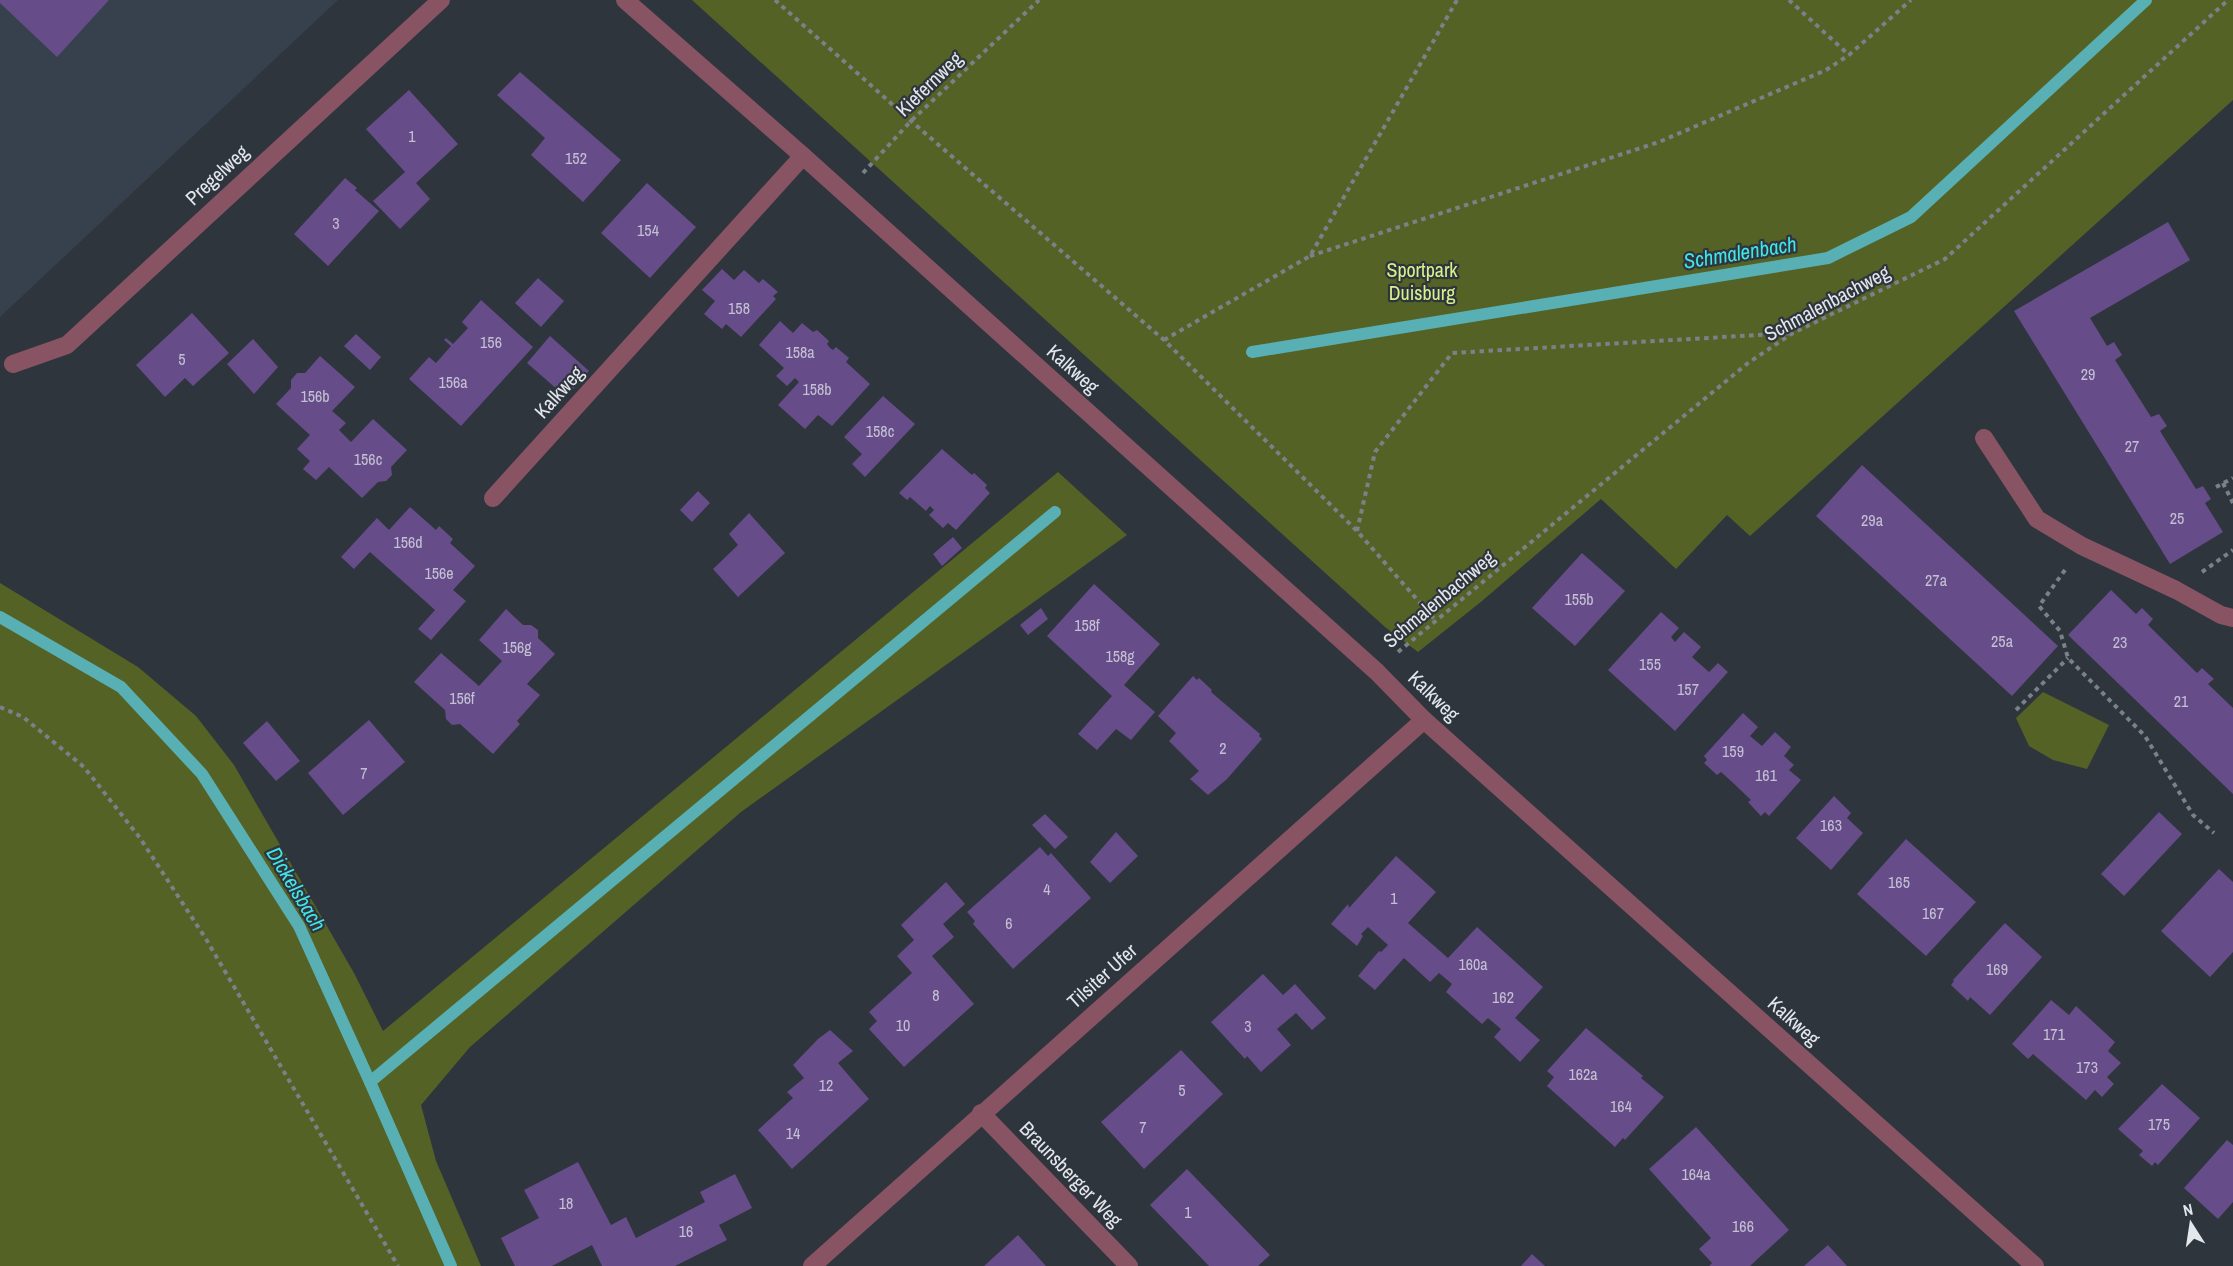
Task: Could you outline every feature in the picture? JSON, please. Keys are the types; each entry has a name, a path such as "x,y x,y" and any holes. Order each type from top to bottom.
{"street":[{"name":"Pregelweg","path":"13,364 67,345 441,0"},
{"name":"Kalkweg","path":"625,0 803,156 1377,672 1424,720 2035,1266"},
{"name":"Kalkweg","path":"493,498 803,156"},
{"path":"1984,438 2037,519 2082,546 2176,590 2221,615 2233,618"},
{"name":"Tilsiter Ufer","path":"812,1266 1424,720"},
{"name":"Braunsberger Weg","path":"981,1113 1129,1266"}],"path":[{"path":"775,0 1164,340 1357,531 1435,620"},
{"name":"Kiefernweg","path":"844,193 911,121 1039,0"},
{"path":"1310,256 1457,0"},
{"path":"1789,0 1849,55"},
{"path":"1164,340 1310,256 1659,142 1826,70 1849,55 1911,0"},
{"name":"Schmalenbachweg","path":"1377,672 1435,620 1748,363 1793,333 1945,259 2228,0"},
{"path":"1357,531 1375,452 1452,353 1793,333"},
{"path":"2216,487 2233,478"},
{"path":"2223,483 2233,503"},
{"path":"2082,546 2039,606 2060,631 2068,658 2145,736 2193,815 2214,833"},
{"path":"2016,710 2068,658"},
{"path":"0,707 23,717 84,767 140,837 206,939 398,1266"}],"shaded area":[{"path":"0,0 338,0 0,317"}],"green space":[{"name":"Sportpark Duisburg","path":"692,0 2233,0 2233,100 1750,536 1727,515 1676,569 1601,499 1482,601 1418,652 1385,627"},
{"path":"1058,472 1127,535 741,812 470,1047 421,1105 436,1161 481,1266 0,1266 0,583 138,667 196,716 234,765 354,973 383,1031"},
{"path":"2043,692 2109,725 2087,769 2053,760 2029,746 2016,718"}],"building":[{"path":"0,0 109,0 57,57 0,3"},
{"path":"520,72 621,160 583,202 531,155 545,138 497,95"},
{"path":"409,90 458,144 416,183 430,199 400,229 373,201 405,172 366,129"},
{"path":"345,178 379,211 328,266 294,234"},
{"path":"647,183 696,227 650,278 601,233"},
{"path":"2168,222 2190,260 2090,318 2107,346 2114,342 2122,355 2115,360 2151,417 2159,414 2167,426 2160,431 2196,489 2203,486 2211,499 2205,503 2223,532 2170,564 2014,311"},
{"path":"722,269 734,280 744,270 759,283 763,279 778,292 773,296 776,299 741,337 726,324 722,329 704,314 715,301 702,290"},
{"path":"538,278 564,301 541,327 515,303"},
{"path":"481,300 533,347 461,426 409,379 429,357 436,363 451,346 444,340 446,338 453,344 468,328 462,322"},
{"path":"192,313 229,353 193,386 185,378 165,397 136,365"},
{"path":"780,321 793,333 802,323 813,332 817,330 829,341 827,344 830,348 833,350 836,347 849,358 846,362 870,384 832,426 818,415 805,429 778,405 799,382 795,378 787,386 776,376 784,368 759,345"},
{"path":"356,334 381,357 370,370 344,346"},
{"path":"550,336 589,371 566,397 527,363"},
{"path":"253,339 278,367 254,394 227,364"},
{"path":"320,356 355,387 332,411 346,423 339,430 351,442 373,419 407,450 391,467 392,475 386,481 378,482 362,498 329,467 316,480 303,469 310,461 297,449 310,435 276,404 291,388 291,380 297,373 305,373"},
{"path":"883,396 915,424 865,477 852,464 862,454 844,437"},
{"path":"942,449 972,475 974,473 987,485 985,488 990,493 956,530 948,523 943,528 929,515 934,510 930,506 926,511 910,497 907,500 899,493"},
{"path":"1862,465 2058,646 2012,696 1816,516"},
{"path":"698,491 710,503 692,522 680,510"},
{"path":"410,507 436,530 439,526 453,539 450,543 475,566 453,590 466,601 431,640 418,629 435,610 370,552 354,569 341,557 377,518 389,530"},
{"path":"749,513 785,553 738,597 713,569 738,545 729,534"},
{"path":"953,537 962,548 942,566 933,554"},
{"path":"1582,553 1625,591 1575,646 1532,608"},
{"path":"1094,584 1160,644 1124,685 1155,712 1131,740 1116,729 1097,750 1078,734 1112,696 1047,636"},
{"path":"2111,590 2136,614 2142,608 2153,619 2148,625 2197,673 2202,668 2214,679 2208,684 2233,708 2233,794 2068,635"},
{"path":"1041,608 1048,619 1028,635 1020,625"},
{"path":"506,609 523,625 531,625 538,630 538,638 555,654 527,684 540,695 517,721 520,724 493,754 460,724 452,725 446,719 445,710 414,682 441,653 479,686 502,661 479,640"},
{"path":"1661,612 1679,628 1671,637 1675,642 1684,632 1701,647 1692,657 1709,672 1718,663 1728,672 1675,731 1608,670"},
{"path":"1193,676 1197,680 1199,678 1212,690 1211,692 1260,734 1262,739 1227,779 1208,795 1190,779 1199,771 1169,741 1176,733 1158,716"},
{"path":"1743,713 1758,727 1750,736 1762,746 1775,732 1791,747 1784,756 1794,765 1789,770 1801,780 1769,816 1765,812 1761,816 1748,802 1751,800 1731,781 1721,772 1717,775 1704,763 1707,760 1704,756"},
{"path":"369,720 405,762 343,815 308,773"},
{"path":"267,721 300,761 276,781 243,743"},
{"path":"1834,796 1851,813 1847,818 1863,833 1831,870 1796,838"},
{"path":"2159,812 2182,834 2124,896 2101,874"},
{"path":"1045,814 1068,837 1055,849 1032,825"},
{"path":"1116,832 1138,856 1110,883 1090,862"},
{"path":"1906,839 1976,902 1926,956 1857,894"},
{"path":"1040,847 1048,856 1051,853 1091,898 1013,969 973,924 975,921 967,912"},
{"path":"1396,856 1436,892 1408,923 1448,958 1477,927 1543,987 1515,1018 1540,1040 1520,1062 1494,1037 1501,1029 1488,1018 1482,1024 1446,992 1452,984 1439,973 1430,982 1404,958 1375,990 1358,976 1379,951 1381,952 1388,945 1368,927 1361,934 1363,936 1357,946 1331,924 1348,904 1349,908"},
{"path":"2219,869 2233,882 2233,952 2210,977 2161,931"},
{"path":"946,882 965,904 943,924 954,937 932,956 974,1004 904,1067 869,1029 877,1021 869,1012 912,973 897,956 914,940 901,925"},
{"path":"2005,923 2042,957 1990,1015 1970,997 1968,1001 1951,985"},
{"path":"1263,974 1283,995 1295,984 1326,1018 1312,1030 1296,1013 1277,1029 1291,1045 1261,1072 1247,1056 1245,1059 1211,1022"},
{"path":"2051,1000 2069,1015 2076,1006 2115,1042 2108,1051 2121,1063 2107,1077 2114,1084 2102,1097 2095,1090 2086,1100 2033,1054 2028,1059 2012,1044"},
{"path":"1586,1028 1643,1076 1641,1078 1664,1097 1625,1140 1623,1138 1615,1147 1547,1086 1554,1077 1547,1071"},
{"path":"830,1030 853,1051 838,1063 869,1099 792,1169 758,1130 793,1098 787,1092 804,1078 793,1065"},
{"path":"1181,1050 1223,1094 1144,1169 1101,1122"},
{"path":"2162,1084 2200,1118 2158,1165 2155,1162 2152,1166 2139,1155 2143,1151 2118,1129"},
{"path":"1696,1127 1789,1230 1750,1266 1709,1266 1712,1263 1699,1249 1711,1238 1649,1169"},
{"path":"2227,1140 2233,1145 2233,1202 2218,1219 2184,1188"},
{"path":"578,1162 611,1225 626,1217 636,1238 705,1202 700,1192 735,1174 752,1208 719,1225 727,1240 675,1266 602,1266 592,1245 552,1266 515,1266 501,1238 539,1218 524,1190"},
{"path":"1187,1169 1270,1255 1258,1266 1209,1266 1150,1205"},
{"path":"1018,1235 1046,1266 984,1266"},
{"path":"1828,1245 1847,1266 1804,1266"},
{"path":"1532,1254 1545,1266 1521,1266"}],"waterway":[{"name":"Schmalenbach","path":"1252,352 1828,258 1911,217 2146,0"},
{"path":"370,1082 1055,512"},
{"name":"Dickelsbach","path":"0,617 121,687 202,774 299,926 451,1266"}]}
